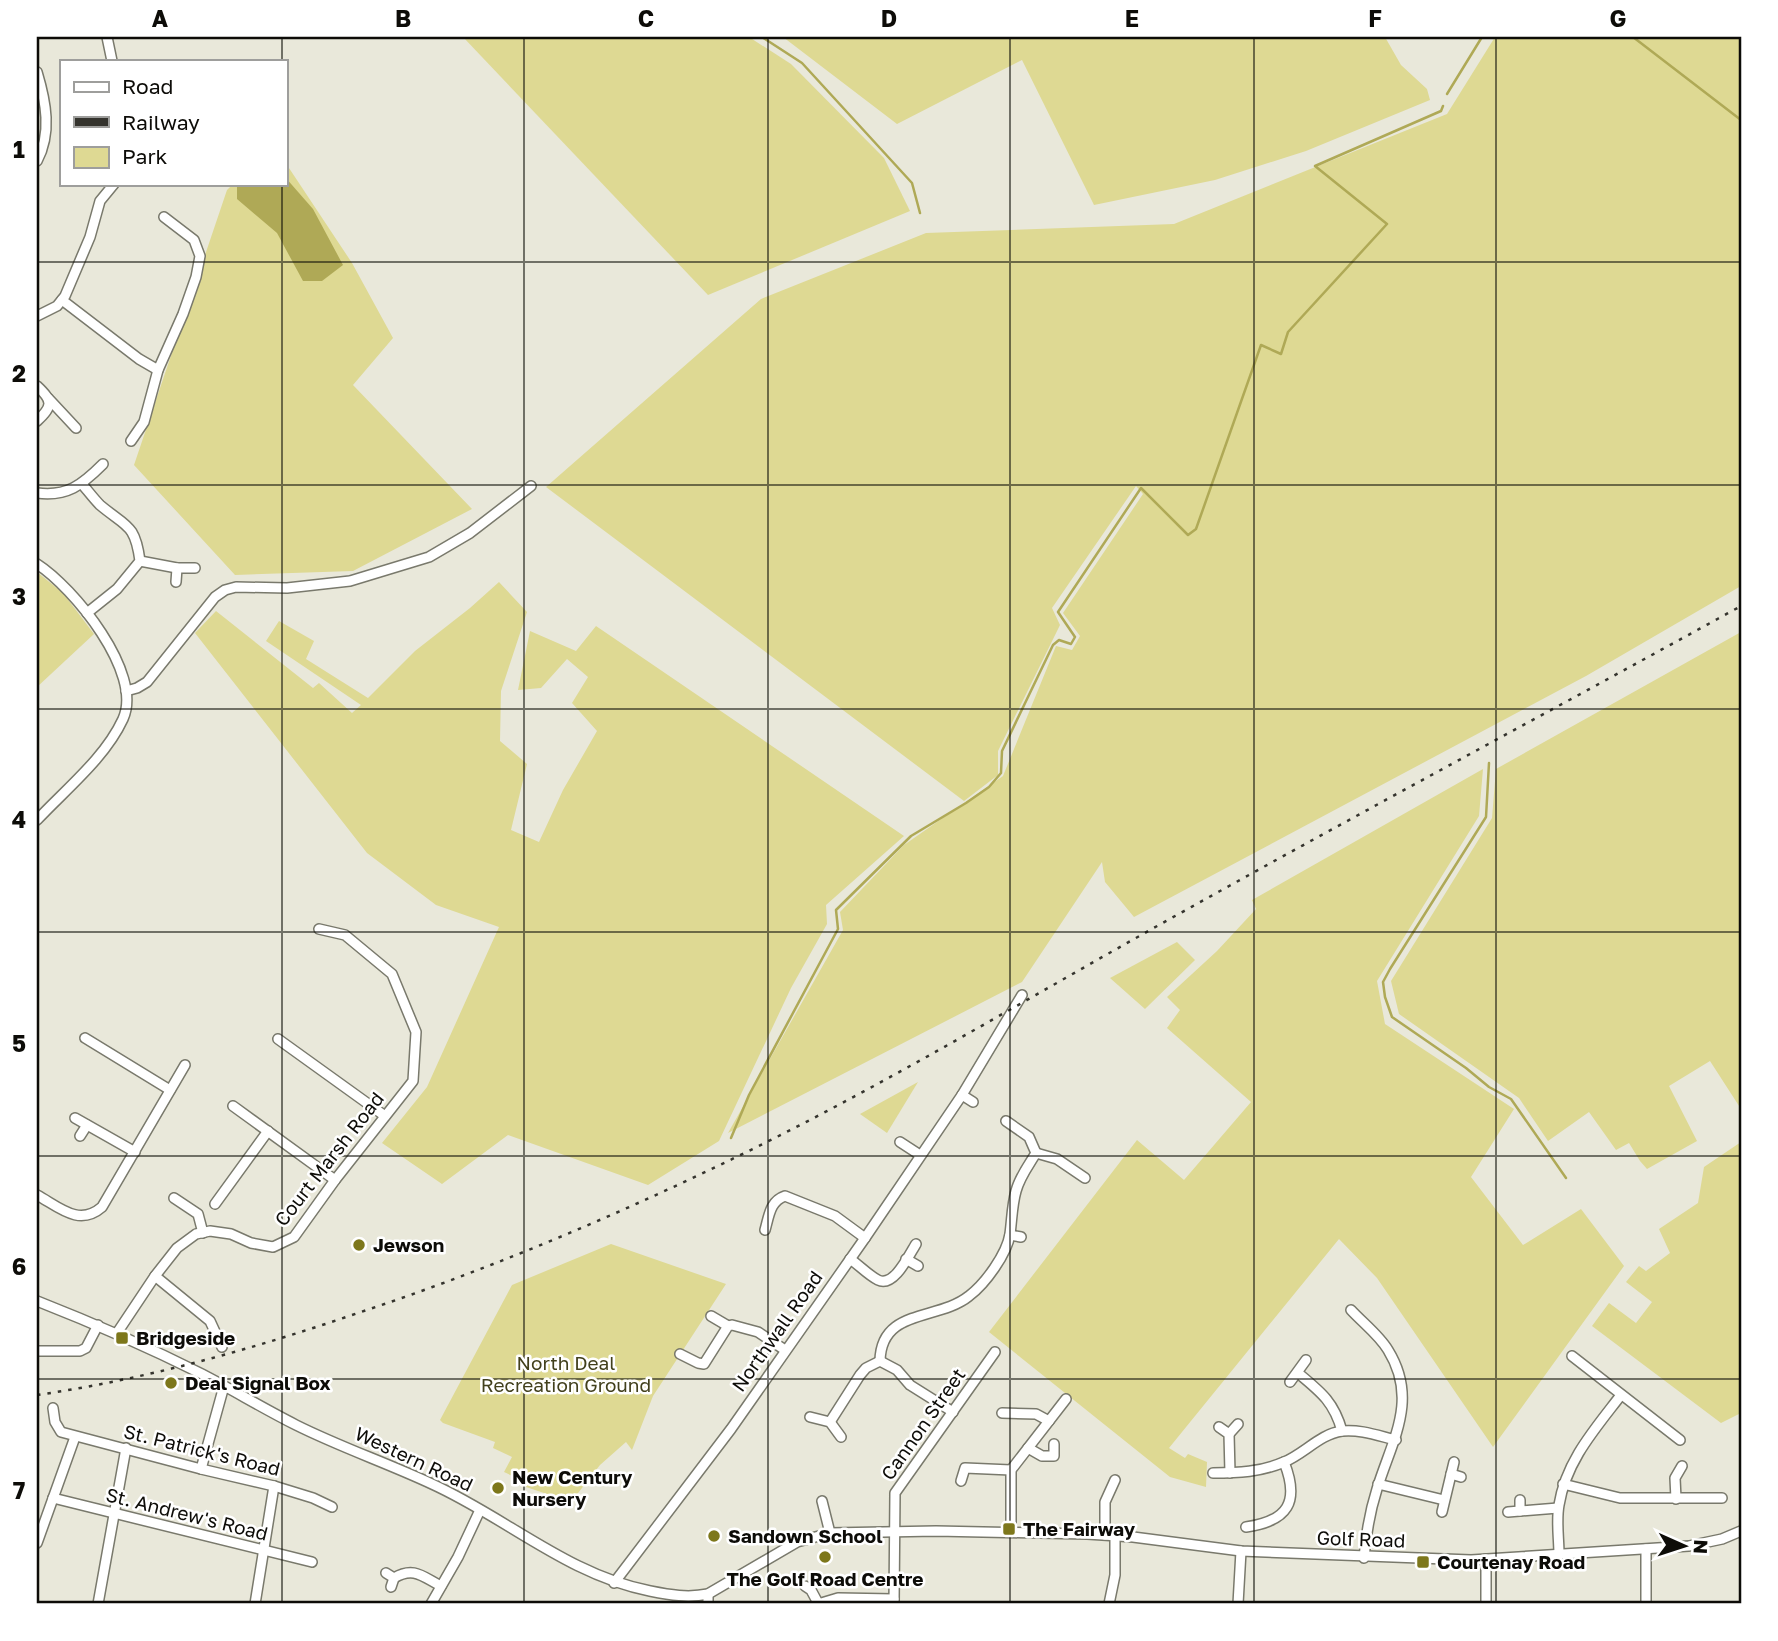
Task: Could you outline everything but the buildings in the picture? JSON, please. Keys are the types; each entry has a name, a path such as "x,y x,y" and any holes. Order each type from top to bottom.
{"street":[{"path":"107,37 112,60"},
{"path":"37,72 44,99 47,136 37,161"},
{"path":"37,316 57,306 62,300 90,237 100,201 112,186"},
{"path":"131,441 144,422 158,370 183,314 200,256 194,240 164,217"},
{"path":"62,300 138,359 158,370"},
{"path":"37,386 76,428"},
{"path":"37,421 49,408 48,398"},
{"path":"37,493 54,495 82,484 103,464"},
{"path":"82,484 98,503 127,524 134,533 140,561"},
{"path":"126,691 137,688 146,681 204,610 225,590 236,587 305,587 350,581 429,557 470,533 531,486"},
{"path":"140,561 177,568 194,568"},
{"path":"87,613 117,589 140,561"},
{"path":"37,564 53,575 87,613 119,663 126,691 125,716 102,751 37,820"},
{"path":"176,582 177,568"},
{"name":"Court Marsh Road","path":"204,1233 231,1234 251,1243 273,1247 294,1237 413,1081 416,1032 392,974 345,935 319,929"},
{"name":"Northwall Road","path":"614,1583 732,1429 865,1238 962,1095 1023,995"},
{"path":"85,1038 170,1090"},
{"path":"278,1040 385,1116"},
{"path":"37,1195 78,1217 94,1214 102,1207 185,1065"},
{"path":"962,1095 973,1102"},
{"path":"233,1106 335,1180"},
{"path":"75,1118 135,1152"},
{"path":"1006,1121 1012,1132 1029,1137 1037,1153 1057,1159 1085,1178"},
{"path":"80,1136 86,1125"},
{"path":"215,1204 268,1131"},
{"path":"900,1142 920,1155"},
{"path":"880,1361 883,1339 895,1327 908,1318 940,1311 970,1296 1001,1258 1010,1235 1015,1192 1021,1175 1037,1153"},
{"path":"1076,1170 1083,1162"},
{"path":"765,1230 772,1205 785,1196 835,1216 865,1238"},
{"path":"117,1333 177,1248 196,1234 204,1233 198,1214 174,1198"},
{"path":"1010,1235 1021,1237"},
{"path":"850,1259 878,1280 884,1281 892,1278 916,1244"},
{"path":"906,1259 918,1266"},
{"path":"155,1276 210,1321 222,1347"},
{"name":"Western Road","path":"37,1301 117,1333 297,1425 433,1484 562,1559 614,1583 675,1595 693,1597 708,1594"},
{"path":"1352,1310 1387,1349 1398,1373 1402,1396 1402,1419 1378,1485 1366,1534 1364,1558"},
{"path":"711,1316 728,1326 758,1332 785,1350"},
{"path":"37,1351 80,1351 86,1348 98,1325"},
{"path":"680,1354 698,1363 704,1363 728,1326"},
{"name":"Cannon Street","path":"894,1602 895,1493 995,1352"},
{"path":"1572,1356 1680,1440"},
{"path":"1290,1382 1306,1360"},
{"path":"880,1361 897,1370 910,1385 953,1412"},
{"path":"830,1422 860,1375 866,1368 880,1361"},
{"path":"1298,1373 1328,1399 1342,1431"},
{"path":"201,1469 224,1386"},
{"path":"1559,1555 1558,1508 1563,1484 1572,1463 1621,1395"},
{"path":"1011,1532 1011,1471 1066,1399"},
{"name":"St. Patrick's Road","path":"52,1408 55,1422 61,1432 75,1437 274,1486 332,1507"},
{"path":"1002,1413 1036,1414 1049,1420"},
{"path":"810,1417 830,1422 841,1437"},
{"path":"1669,1430 1678,1421"},
{"path":"1230,1473 1229,1434 1238,1424"},
{"path":"1219,1427 1229,1434"},
{"path":"1213,1473 1251,1472 1284,1462 1325,1436 1342,1431 1396,1440"},
{"path":"37,1543 75,1437"},
{"path":"1028,1448 1042,1456 1054,1456 1054,1444"},
{"path":"98,1604 126,1448"},
{"path":"1246,1527 1258,1520 1278,1518 1289,1503 1291,1480 1284,1462"},
{"path":"1442,1512 1454,1462"},
{"path":"1676,1499 1675,1478 1682,1466"},
{"path":"961,1481 965,1468 1011,1471"},
{"path":"1451,1475 1461,1477"},
{"path":"1109,1604 1115,1575 1105,1502 1115,1480"},
{"path":"1563,1484 1610,1496 1676,1499 1722,1497"},
{"path":"1378,1485 1444,1500"},
{"path":"255,1604 274,1486"},
{"name":"St. Andrew's Road","path":"53,1498 312,1563"},
{"path":"1520,1500 1520,1511"},
{"path":"822,1501 830,1533"},
{"path":"1508,1512 1558,1508"},
{"path":"431,1604 480,1510"},
{"name":"Golf Road","path":"708,1594 797,1542 830,1533 1011,1532 1110,1535 1241,1551 1364,1558 1486,1559 1706,1543 1741,1531"},
{"path":"1646,1549 1646,1604"},
{"path":"1238,1604 1241,1551"},
{"path":"1486,1559 1486,1604"},
{"path":"390,1579 404,1572 412,1572 441,1586"},
{"path":"805,1586 811,1590 818,1604 845,1597 894,1602"},
{"path":"708,1594 708,1604"}],"green space":[{"path":"463,37 749,37 791,64 884,158 910,211 708,295"},
{"path":"783,37 1385,37 1401,65 1427,89 1430,100 1306,151 1215,180 1094,205 1022,60 897,124"},
{"path":"1495,37 1741,37 1741,586 1586,676 1134,917 1105,882 1102,862 1022,982 728,1133 843,930 840,912 904,845 1003,776 1056,646 1072,650 1080,636 1063,613 1143,494 1136,486 1052,608 1060,625 998,751 998,775 964,801 546,487 761,299 926,233 1174,224 1447,114"},
{"path":"287,165 352,263 393,338 353,385 472,509 353,571 235,575 134,465 227,190 231,186 287,186"},
{"path":"37,572 63,593 94,634 37,687"},
{"path":"499,582 527,612 501,691 500,741 527,764 511,830 539,842 563,790 597,731 572,703 588,677 567,659 541,688 518,690 530,631 576,651 596,626 904,836 826,905 827,924 791,988 719,1141 648,1185 508,1135 442,1184 382,1143 427,1087 499,927 436,905 367,853 195,633 216,611 313,688 319,683 352,713 361,705 266,641 279,621 314,641 306,659 368,698 415,651"},
{"path":"1741,632 1741,1109 1710,1061 1669,1086 1697,1141 1647,1169 1629,1143 1616,1150 1589,1112 1548,1141 1519,1098 1399,1014 1391,981 1492,818 1496,769"},
{"path":"1483,769 1479,816 1377,981 1385,1024 1514,1109 1471,1177 1523,1245 1581,1209 1624,1266 1493,1447 1377,1278 1339,1239 1169,1448 1185,1458 1188,1454 1207,1462 1206,1487 1170,1477 989,1332 1137,1140 1184,1180 1251,1102 1167,1028 1180,1010 1167,997 1217,951 1256,909 1252,900"},
{"path":"1177,942 1195,960 1145,1009 1110,978"},
{"path":"918,1082 887,1133 860,1114"},
{"path":"1741,1142 1741,1413 1721,1423 1592,1326 1609,1303 1636,1323 1652,1302 1626,1282 1639,1266 1646,1271 1670,1253 1659,1229 1698,1203 1704,1167"},
{"name":"North Deal Recreation Ground","path":"611,1244 726,1284 653,1396 632,1450 626,1442 600,1465 571,1502 526,1487 525,1482 504,1472 512,1457 493,1448 495,1442 440,1420 512,1285"}],"shaded area":[{"path":"287,179 313,209 343,265 322,281 303,281 277,233 237,199 237,186 287,186"}],"waterway":[{"path":"762,37 802,63 912,183 920,213"},
{"path":"1447,94 1482,37"},
{"path":"1633,37 1741,120"},
{"path":"731,1138 749,1095 838,929 836,910 911,836 989,787 1001,773 1002,751 1053,645 1059,640 1071,644 1075,637 1058,612 1141,488 1188,535 1196,529 1261,345 1281,354 1288,332 1387,224 1315,166 1441,111 1443,106"},
{"path":"1489,763 1486,817 1390,969 1383,982 1385,997 1392,1017 1489,1087 1511,1099 1566,1178"}],"railway":[{"path":"37,1395 159,1372 319,1326 498,1262 681,1183 781,1135 890,1077 1231,885 1741,606"}],"place":[{"name":"Jewson","path":"359,1245"},
{"name":"Bridgeside","path":"122,1338"},
{"name":"Deal Signal Box","path":"171,1383"},
{"name":"New Century Nursery","path":"498,1488"},
{"name":"The Fairway","path":"1009,1529"},
{"name":"Sandown School","path":"714,1536"},
{"name":"The Golf Road Centre","path":"825,1557"},
{"name":"Courtenay Road","path":"1423,1562"}]}
